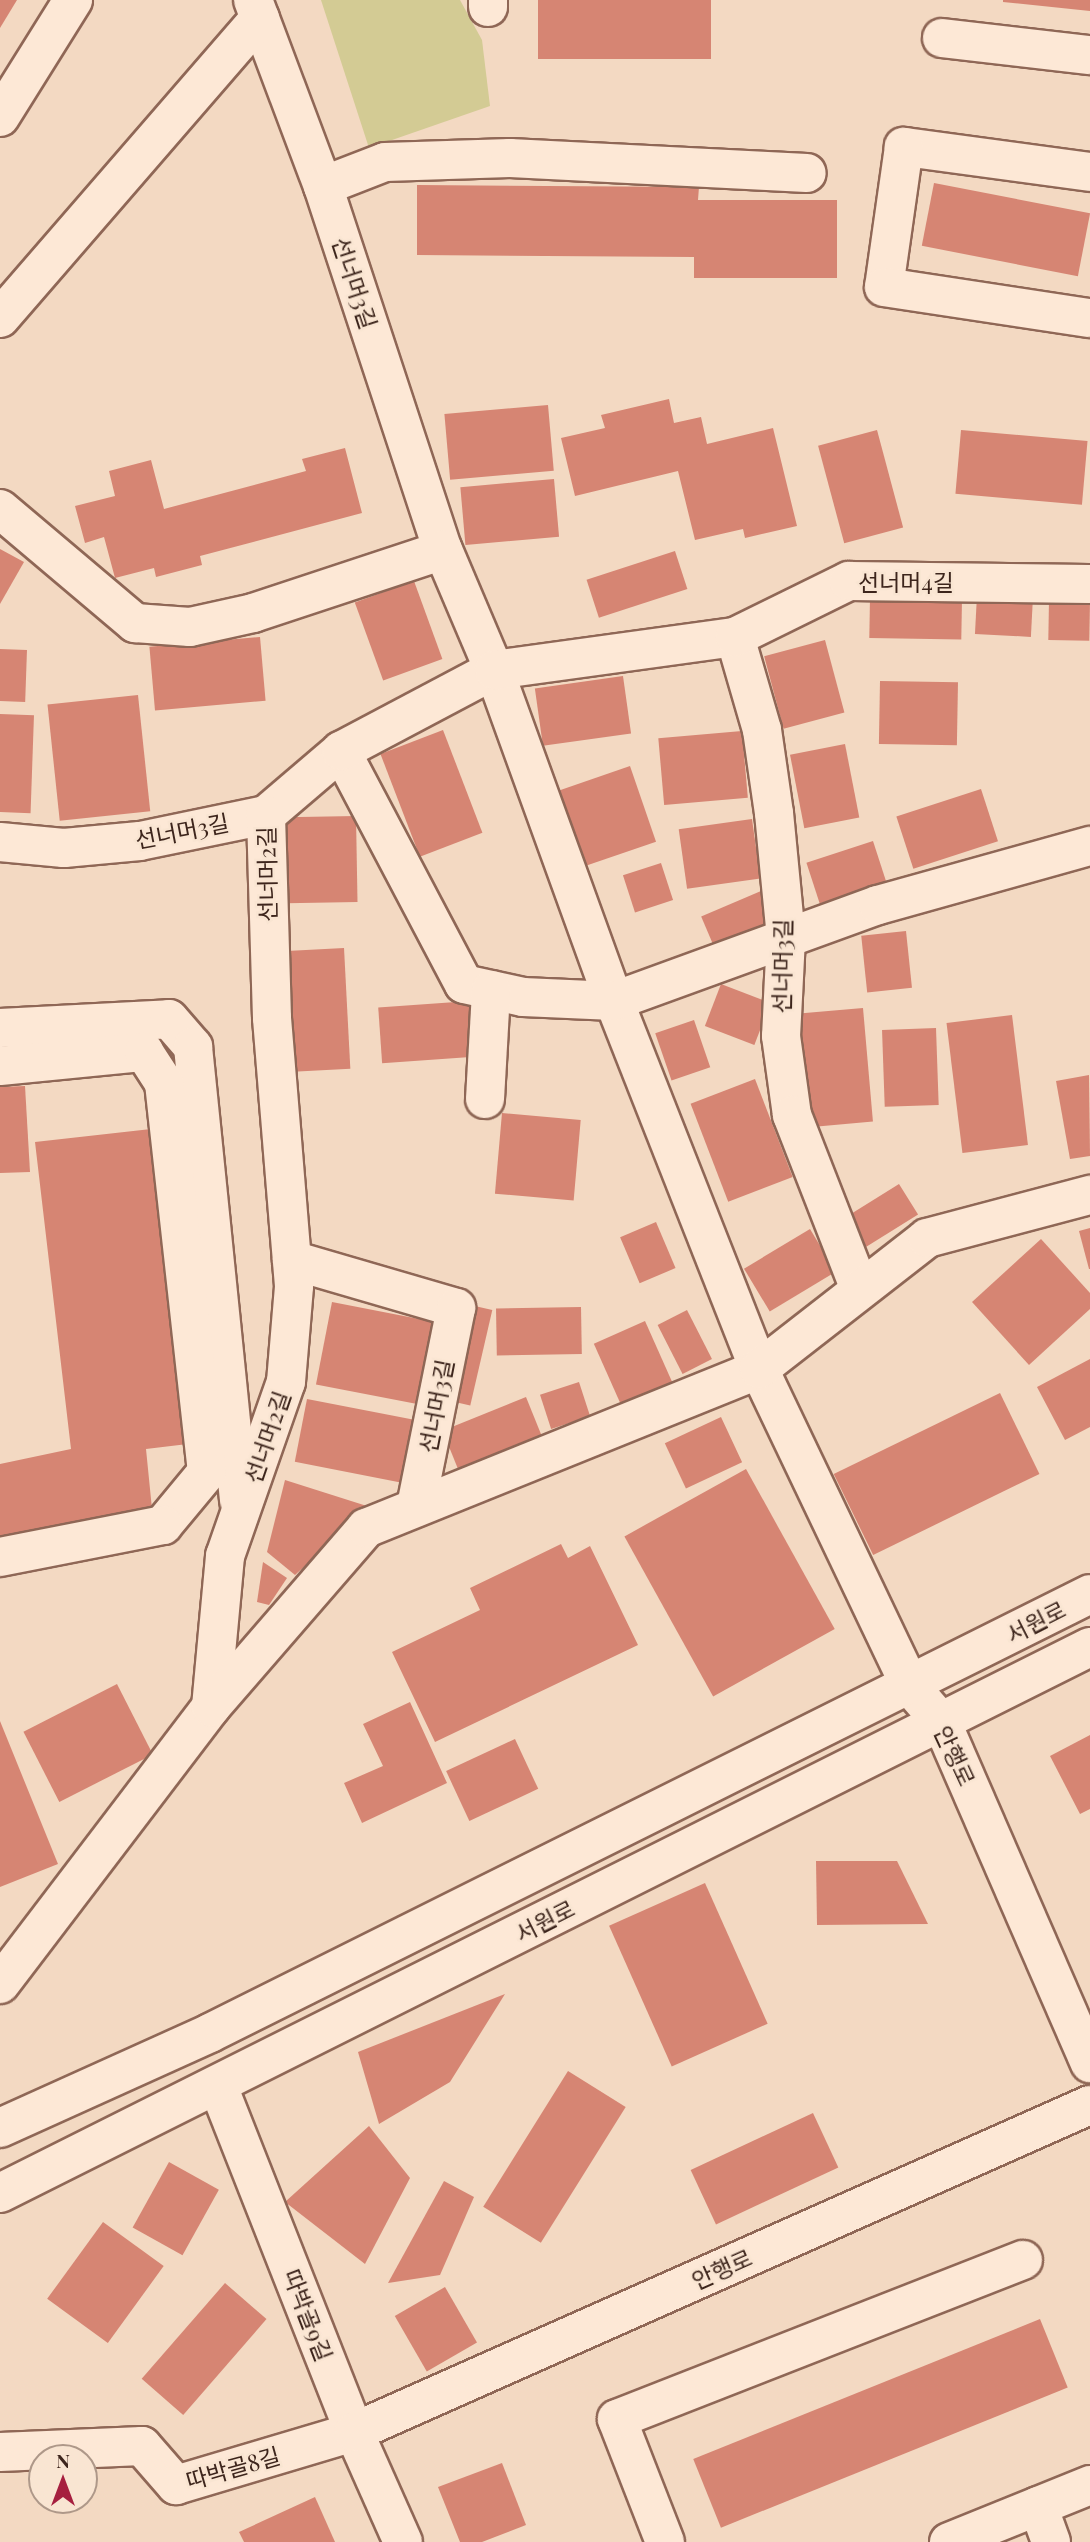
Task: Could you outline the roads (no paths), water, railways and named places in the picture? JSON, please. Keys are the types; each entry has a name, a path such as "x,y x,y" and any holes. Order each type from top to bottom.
{"street":[{"path":"0,117 73,0"},
{"name":"선너머3길","path":"0,318 256,9 323,186 443,550 494,670 614,1001 759,1369 910,1686"},
{"path":"942,38 1090,55"},
{"path":"1090,172 904,147 884,287 1090,318"},
{"path":"323,186 384,162 496,158 807,173"},
{"path":"0,509 135,623 190,627 253,613 443,550"},
{"name":"선너머4길","path":"494,670 735,637 849,581 1090,584"},
{"name":"선너머3길","path":"735,637 762,730 786,938 780,1036 792,1115 859,1287"},
{"name":"선너머3길","path":"0,842 64,848 140,841 266,815 341,751 494,670"},
{"path":"341,751 464,984 523,998 614,1001 878,905 1090,846"},
{"name":"선너머2길","path":"211,1707 225,1556 286,1382 292,1260 272,1018 266,815"},
{"path":"485,1099 491,990"},
{"path":"0,1028 169,1019 193,1047 240,1513"},
{"path":"0,1066 144,1052 164,1083 206,1472 163,1525 0,1557"},
{"path":"0,1984 211,1707 366,1528 759,1369 859,1287 927,1238 1090,1195"},
{"name":"선너머3길","path":"292,1260 456,1308 416,1507"},
{"name":"서원로","path":"1,2122 210,2033 1090,1594"},
{"name":"서원로","path":"14,2187 1090,1647"},
{"name":"안행로","path":"910,1686 942,1723 1090,2063"},
{"name":"따박골9길","path":"218,2086 354,2432 403,2542"},
{"name":"안행로","path":"354,2432 1090,2105"},
{"path":"1,2122 14,2187"},
{"path":"665,2542 617,2419 1023,2260"},
{"name":"따박골8길","path":"0,2452 142,2446 176,2485 354,2432"},
{"path":"949,2542 1090,2485"},
{"path":"1038,2506 1051,2542"}]}
